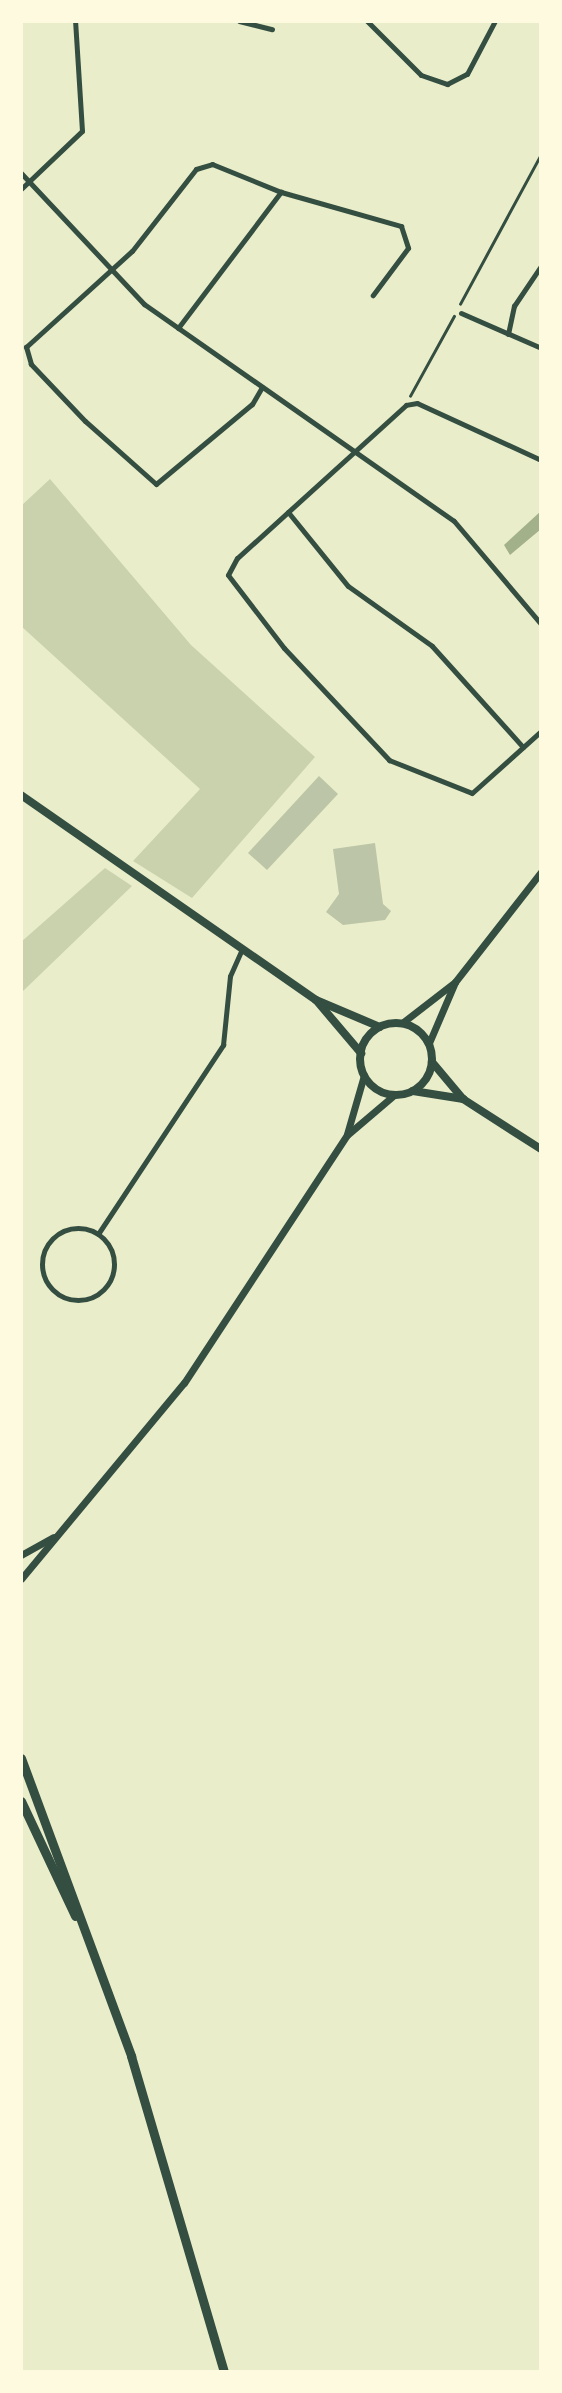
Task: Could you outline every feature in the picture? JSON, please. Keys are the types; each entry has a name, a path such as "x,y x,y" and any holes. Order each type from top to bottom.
{"main road":[{"path":"21,795 316,1000 380,1027 401,1023 429,1043 432,1062 463,1100 541,1149"},
{"path":"316,1000 361,1053 363,1074 394,1095 413,1091 463,1100"},
{"path":"361,1053 380,1027"},
{"path":"413,1091 432,1062"},
{"path":"21,1758 156,2134 224,2372"},
{"path":"21,1801 85,1937"}],"street":[{"path":"21,189 82,131 75,21"},
{"path":"239,21 272,29"},
{"path":"366,21 421,75 447,85 467,74 495,21"},
{"path":"262,387 169,478 156,484 143,477 26,355 35,332 132,251 204,165 281,192 401,226 408,248 373,295"},
{"path":"21,173 107,270 178,328 454,521 541,624"},
{"path":"178,328 281,192"},
{"path":"508,334 514,306 541,266"},
{"path":"461,313 541,348"},
{"path":"541,460 417,403 406,405 229,567 229,581 378,751 472,793 541,731"},
{"path":"288,512 348,586 432,646 523,747"},
{"path":"429,1043 456,982 541,872"},
{"path":"98,1234 223,1045 230,976 242,949"},
{"path":"401,1023 456,982"},
{"path":"347,1135 363,1074"},
{"path":"21,1579 184,1383 347,1135 394,1095"},
{"path":"69,1228 98,1234 113,1258 106,1286 81,1300 54,1291 41,1265 52,1238 69,1228"},
{"path":"21,1555 56,1535"}],"path":[{"path":"406,405 541,154"}],"shaded area":[{"path":"50,479 191,645 315,757 192,898 133,861 200,789 21,626 21,506"},
{"path":"541,511 541,529 510,555 504,545"},
{"path":"105,868 132,886 21,993 21,942"}],"building":[{"path":"319,776 338,794 267,870 248,853"},
{"path":"375,843 383,904 391,911 385,920 343,925 326,912 339,894 333,849"}]}
